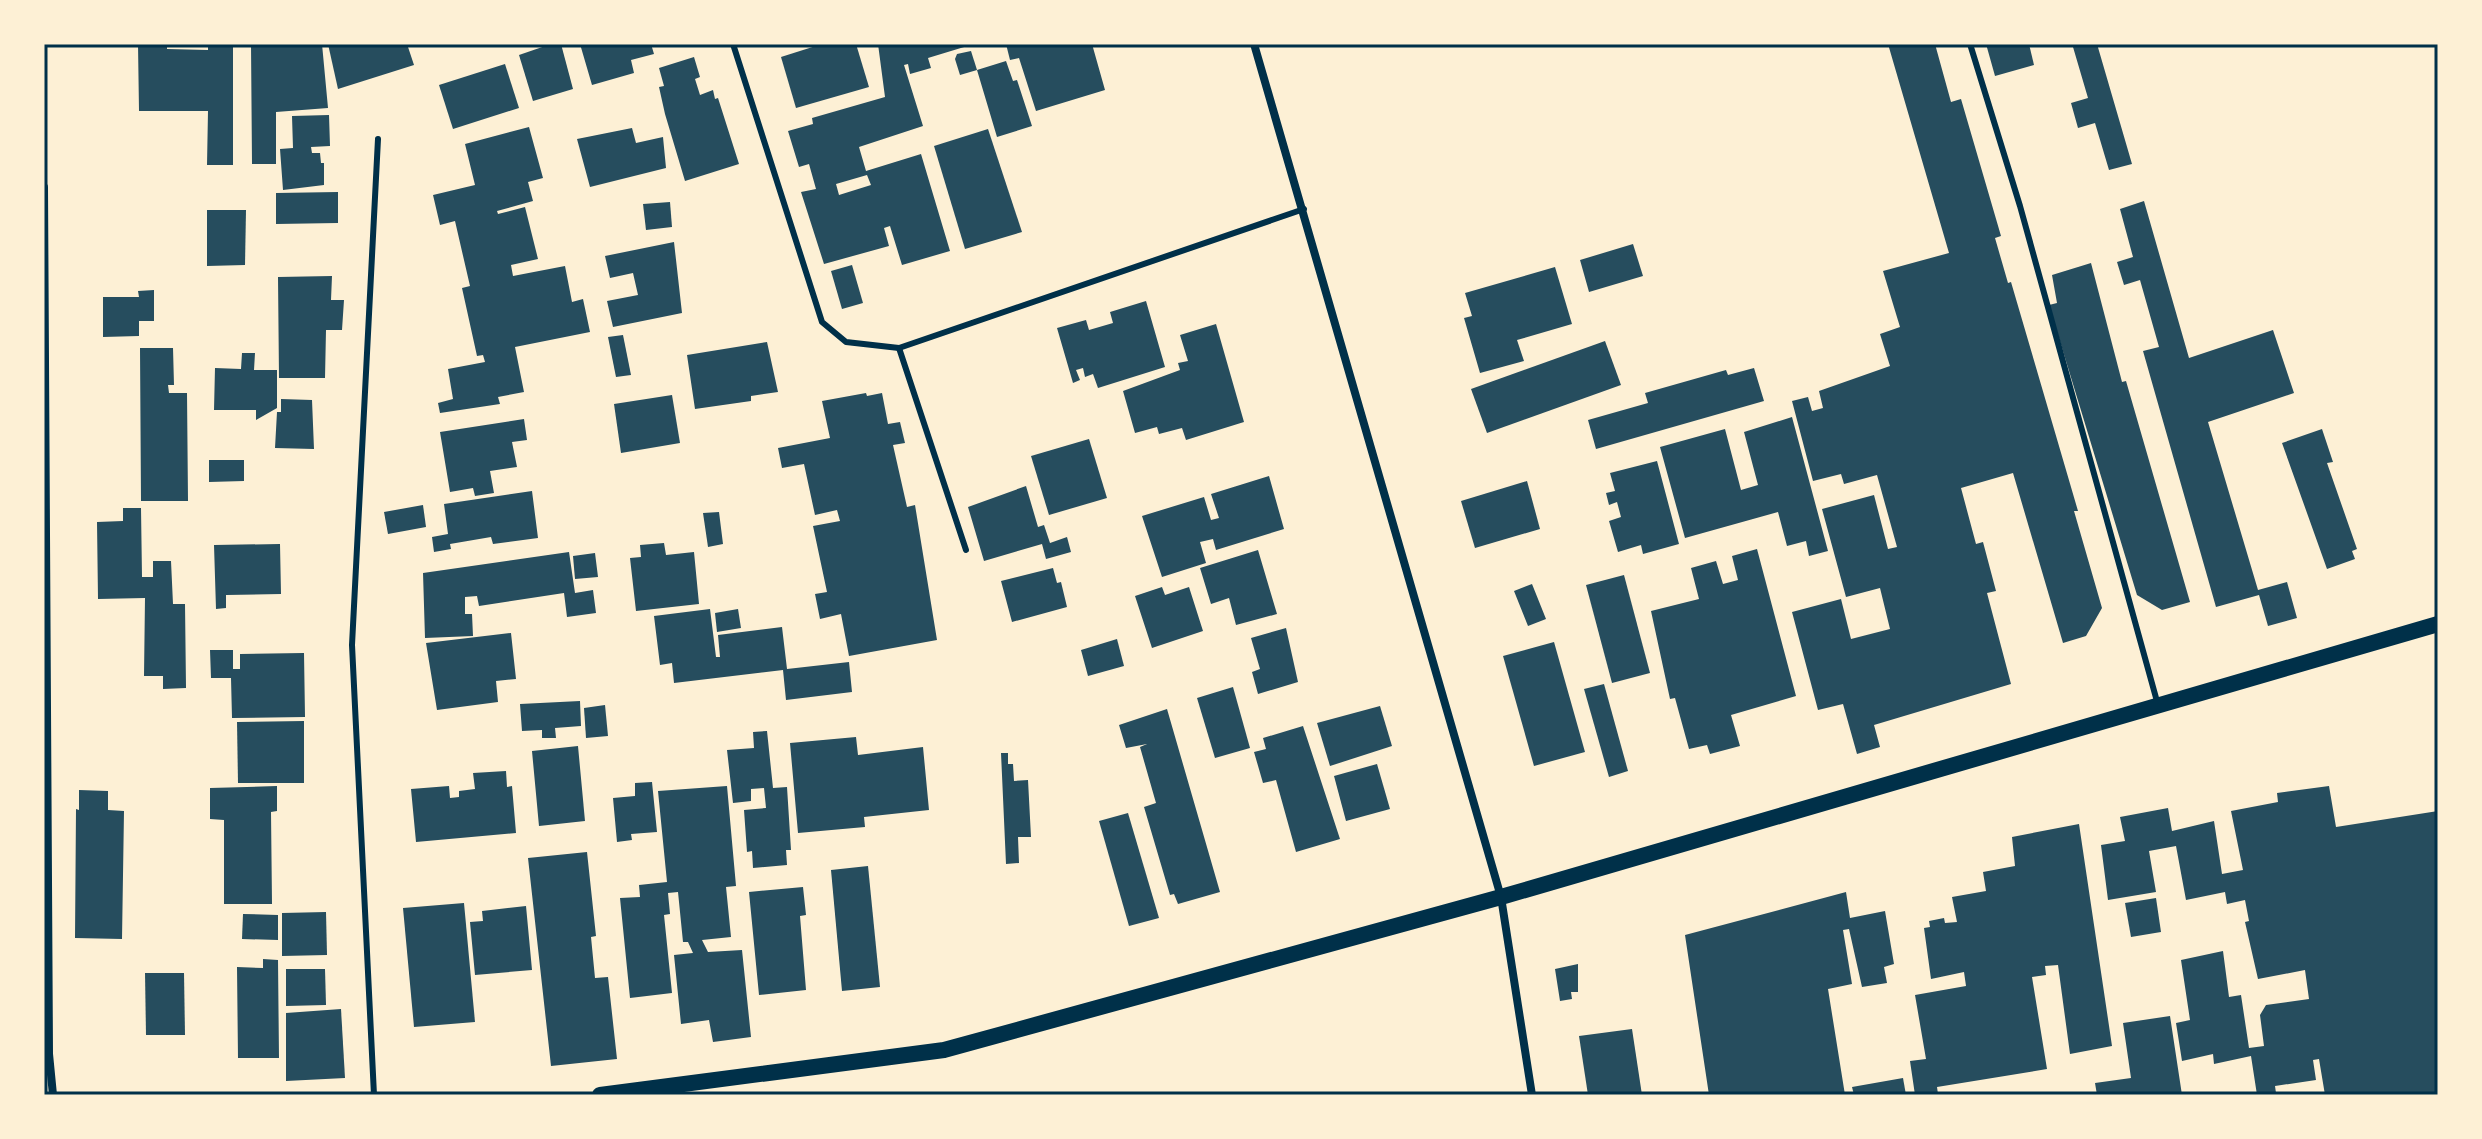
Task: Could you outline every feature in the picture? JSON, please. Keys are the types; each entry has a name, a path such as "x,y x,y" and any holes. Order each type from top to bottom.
{"main road":[{"path":"600,1095 944,1050 1501,897 2438,624"}],"street":[{"path":"1254,44 1501,897 1532,1095"},
{"path":"44,187 49,1039 53,1095"}],"lane":[{"path":"733,44 822,322 846,342 899,348 1304,209"},
{"path":"1970,44 2020,206 2158,705"},
{"path":"374,1095 352,645 378,139"},
{"path":"899,348 966,550"}],"building":[{"path":"138,44 167,44 167,49 208,50 208,44 233,44 233,165 207,165 208,111 139,111"},
{"path":"251,44 322,44 328,108 276,112 276,164 252,164"},
{"path":"328,44 407,44 414,65 338,89"},
{"path":"551,44 561,44 573,89 533,101 519,55"},
{"path":"580,44 651,44 654,54 631,60 634,73 592,85"},
{"path":"822,44 856,44 869,87 796,108 781,57"},
{"path":"878,44 974,44 928,58 931,68 910,74 908,64 904,65 923,126 859,147 866,171 921,154 950,251 902,265 890,226 884,228 889,246 824,264 801,192 816,189 809,164 799,167 788,131 813,124 812,118 885,97","holes":["867,175 871,185 839,195 836,184"]},
{"path":"1006,44 1092,44 1105,90 1036,111 1019,58 1010,60"},
{"path":"1888,44 1935,44 1951,102 1961,99 2001,236 1995,238 2008,283 2011,282 2078,511 2074,511 2102,608 2086,636 2063,643 2013,473 1961,488 1976,544 1983,542 1996,591 1987,593 2011,684 1874,725 1880,747 1857,754 1843,704 1818,710 1792,612 1841,599 1851,639 1890,629 1880,588 1846,597 1822,509 1874,495 1888,549 1897,547 1877,475 1844,484 1841,474 1813,481 1792,401 1808,397 1812,411 1823,408 1819,391 1890,366 1880,334 1900,327 1883,271 1949,253"},
{"path":"1986,44 2029,44 2034,65 1995,76"},
{"path":"2097,44 2132,164 2109,170 2095,123 2078,128 2071,103 2088,98 2073,47"},
{"path":"971,51 977,70 960,75 955,59 957,54"},
{"path":"694,57 700,77 695,79 700,95 713,90 715,99 718,98 739,164 685,181 665,114 659,87 664,86 659,68"},
{"path":"1006,61 1013,81 1017,80 1032,126 997,137 977,70"},
{"path":"505,64 519,108 453,129 439,85"},
{"path":"329,115 330,146 311,147 312,153 320,153 321,163 324,163 324,185 283,190 280,149 293,148 292,116"},
{"path":"529,127 543,178 528,182 533,201 497,211 498,214 525,207 538,259 511,265 513,276 565,266 572,302 583,299 590,332 515,347 524,392 498,397 500,404 440,413 438,403 453,399 448,369 485,362 483,355 477,356 462,288 470,286 455,221 440,225 433,195 475,185 465,144"},
{"path":"632,128 636,143 663,137 666,168 590,187 577,139"},
{"path":"988,129 1022,232 965,249 934,146"},
{"path":"338,192 338,223 276,224 276,193"},
{"path":"2144,201 2189,358 2273,330 2294,393 2208,422 2258,590 2287,582 2297,618 2268,626 2259,595 2216,607 2143,351 2159,347 2140,280 2124,285 2117,262 2133,257 2120,209"},
{"path":"670,202 672,227 646,230 643,204"},
{"path":"207,210 246,210 245,265 207,266"},
{"path":"674,242 682,313 613,327 607,301 638,295 633,273 610,278 605,256"},
{"path":"1633,244 1643,276 1589,292 1580,260"},
{"path":"2091,263 2122,382 2126,381 2190,602 2162,610 2137,595 2049,305 2057,303 2052,275"},
{"path":"852,265 863,303 842,309 831,271"},
{"path":"1555,267 1572,324 1517,340 1524,361 1480,373 1464,318 1472,316 1465,293"},
{"path":"332,276 331,300 344,300 342,330 326,330 325,378 279,378 278,277"},
{"path":"154,290 154,321 139,321 139,336 103,337 103,297 139,297 138,291"},
{"path":"1146,301 1165,367 1098,388 1093,374 1085,377 1083,368 1076,370 1080,380 1073,383 1057,328 1086,320 1089,330 1113,323 1110,312"},
{"path":"1216,324 1244,422 1186,440 1182,428 1159,434 1157,427 1135,433 1123,391 1180,370 1178,363 1188,361 1180,335"},
{"path":"623,335 631,375 616,377 608,337"},
{"path":"1605,341 1621,385 1487,433 1471,389"},
{"path":"767,342 778,392 751,396 751,401 695,409 687,355"},
{"path":"140,348 173,348 174,385 168,385 169,393 187,393 188,501 141,501"},
{"path":"242,353 255,353 254,370 277,370 277,408 256,420 256,410 214,410 215,368 241,369"},
{"path":"1754,368 1764,401 1596,449 1588,420 1648,403 1645,393 1726,370 1728,375"},
{"path":"866,393 867,396 882,393 888,424 900,422 905,443 893,445 907,507 915,505 937,640 849,656 841,614 820,619 815,594 827,592 813,526 840,521 837,510 815,515 804,464 782,468 778,448 830,438 822,401"},
{"path":"672,395 680,443 621,453 614,404"},
{"path":"281,399 312,400 314,449 275,448"},
{"path":"1792,417 1828,551 1809,556 1806,541 1787,546 1778,512 1685,538 1660,447 1725,429 1741,490 1758,485 1744,432"},
{"path":"524,419 527,440 512,442 517,467 490,471 494,493 475,496 473,488 450,492 440,432"},
{"path":"2322,429 2333,462 2327,463 2357,549 2352,551 2355,559 2327,569 2282,443"},
{"path":"1089,439 1107,498 1049,515 1031,456"},
{"path":"209,460 244,460 244,481 209,482"},
{"path":"1657,461 1679,544 1643,554 1641,545 1618,552 1609,521 1621,517 1617,502 1609,505 1606,493 1615,491 1610,473"},
{"path":"1269,476 1284,529 1216,550 1213,539 1200,542 1206,563 1162,577 1142,516 1204,497 1211,520 1219,518 1211,494"},
{"path":"1527,481 1540,529 1475,548 1461,501"},
{"path":"1026,486 1038,527 1044,525 1050,543 1067,537 1071,552 1046,559 1042,544 984,561 968,507"},
{"path":"532,491 538,538 493,544 491,537 450,544 451,549 434,552 432,537 448,534 444,504"},
{"path":"423,505 426,527 388,534 384,512"},
{"path":"123,508 141,508 142,577 153,577 153,561 171,561 173,604 185,604 186,688 163,689 163,676 144,676 145,598 98,599 97,522 123,521"},
{"path":"719,512 723,544 708,547 703,513"},
{"path":"664,543 666,555 694,552 699,604 636,611 630,558 641,557 640,545"},
{"path":"280,544 281,594 226,595 226,608 216,609 214,545"},
{"path":"1757,549 1796,696 1731,715 1740,746 1710,754 1707,745 1689,749 1675,698 1670,699 1651,611 1699,599 1691,568 1716,561 1723,584 1738,580 1732,556"},
{"path":"1258,550 1277,614 1236,625 1229,598 1211,604 1200,568"},
{"path":"569,552 575,593 593,590 596,613 567,617 564,593 479,606 477,596 465,597 465,614 472,614 473,636 425,638 423,573"},
{"path":"595,553 598,577 575,579 573,556"},
{"path":"1053,568 1057,583 1061,582 1067,607 1012,622 1001,581"},
{"path":"1624,575 1650,673 1612,683 1586,585"},
{"path":"1532,584 1546,619 1528,626 1514,591"},
{"path":"1162,587 1165,595 1189,587 1203,631 1152,648 1135,596"},
{"path":"710,609 716,657 720,657 718,635 782,627 787,669 849,662 852,692 786,700 783,670 674,683 672,663 660,665 654,616"},
{"path":"738,609 741,628 717,632 715,613"},
{"path":"1286,628 1298,682 1258,694 1252,672 1260,669 1251,638"},
{"path":"511,633 516,679 496,681 498,702 437,710 426,643"},
{"path":"1117,639 1124,666 1088,676 1081,650"},
{"path":"1554,642 1585,752 1534,766 1503,656"},
{"path":"210,650 233,650 233,669 240,669 240,654 304,653 305,717 232,718 231,678 211,678"},
{"path":"1604,684 1628,771 1609,777 1584,689"},
{"path":"1233,687 1250,748 1215,758 1197,698"},
{"path":"580,701 581,726 555,728 556,738 542,738 542,730 522,731 520,704"},
{"path":"605,705 608,736 586,738 584,708"},
{"path":"1380,706 1392,746 1330,766 1317,723"},
{"path":"1167,709 1220,892 1178,904 1174,894 1170,895 1144,807 1156,803 1140,747 1147,744 1126,748 1119,725"},
{"path":"304,721 304,783 238,783 237,722"},
{"path":"1303,726 1340,839 1296,852 1276,780 1263,783 1254,752 1266,749 1263,738"},
{"path":"767,731 773,788 787,787 791,850 786,850 787,865 753,868 752,851 747,852 744,810 766,808 764,788 751,789 751,801 733,803 727,750 754,748 753,732"},
{"path":"856,737 858,755 923,747 929,810 864,817 865,827 798,833 790,743"},
{"path":"578,746 585,821 539,826 532,751"},
{"path":"1001,753 1008,753 1008,764 1013,764 1014,781 1028,780 1031,837 1018,837 1019,863 1006,864"},
{"path":"1377,764 1390,809 1346,821 1334,776"},
{"path":"506,771 507,787 512,786 516,833 416,842 411,789 449,786 450,798 459,797 459,791 475,789 473,773"},
{"path":"652,782 657,832 631,834 632,840 617,842 613,798 635,796 635,783"},
{"path":"277,786 277,811 271,812 272,904 224,904 224,820 210,819 210,788"},
{"path":"727,786 736,886 726,887 731,937 702,940 708,952 742,950 751,1037 713,1042 709,1020 681,1024 674,955 693,953 688,942 683,942 678,892 668,893 670,914 664,915 672,993 630,998 620,898 640,897 639,885 667,882 658,791"},
{"path":"2329,786 2336,827 2438,811 2438,1095 2325,1095 2319,1059 2313,1060 2316,1080 2275,1086 2276,1093 2257,1095 2251,1056 2214,1064 2213,1054 2182,1061 2176,1023 2190,1020 2181,960 2223,951 2229,997 2241,995 2249,1048 2264,1046 2260,1015 2266,1005 2309,999 2305,970 2258,979 2245,922 2249,921 2245,900 2227,904 2225,892 2186,900 2176,846 2149,851 2156,892 2108,900 2101,845 2125,841 2120,817 2168,808 2172,831 2214,821 2222,874 2243,870 2231,811 2278,802 2277,793"},
{"path":"79,790 108,791 108,810 124,811 122,939 75,938 76,809 79,810"},
{"path":"1128,813 1159,918 1129,926 1099,821"},
{"path":"2079,824 2112,1046 2070,1054 2058,965 2045,966 2046,975 2032,977 2047,1069 1937,1087 1938,1094 1915,1095 1910,1061 1926,1059 1915,995 1966,986 1964,972 1931,979 1924,928 1930,927 1929,921 1944,918 1945,923 1957,922 1952,897 1986,891 1983,872 2015,866 2012,837"},
{"path":"587,852 596,936 591,937 595,978 608,977 617,1059 551,1066 528,858"},
{"path":"868,866 880,987 842,991 831,870"},
{"path":"803,887 806,915 800,916 806,990 759,995 749,892"},
{"path":"1846,892 1850,918 1885,911 1894,964 1884,967 1887,983 1862,987 1849,929 1843,930 1852,984 1828,989 1845,1095 1709,1095 1685,935"},
{"path":"2156,898 2161,932 2131,937 2125,903"},
{"path":"464,903 475,1022 414,1027 403,908"},
{"path":"526,906 532,970 475,975 470,922 483,921 482,911"},
{"path":"326,912 327,955 282,956 282,913"},
{"path":"243,914 278,915 278,940 242,939"},
{"path":"263,959 278,960 279,1058 238,1058 237,967 263,968"},
{"path":"1578,964 1578,992 1571,992 1572,999 1560,1001 1555,969"},
{"path":"286,969 325,969 326,1005 286,1006"},
{"path":"145,973 184,973 185,1035 146,1035"},
{"path":"341,1009 345,1078 286,1081 286,1013"},
{"path":"2170,1016 2182,1095 2097,1095 2095,1083 2131,1078 2123,1023"},
{"path":"1632,1029 1642,1095 1588,1095 1579,1036"},
{"path":"1903,1078 1906,1095 1854,1095 1852,1087"}]}
